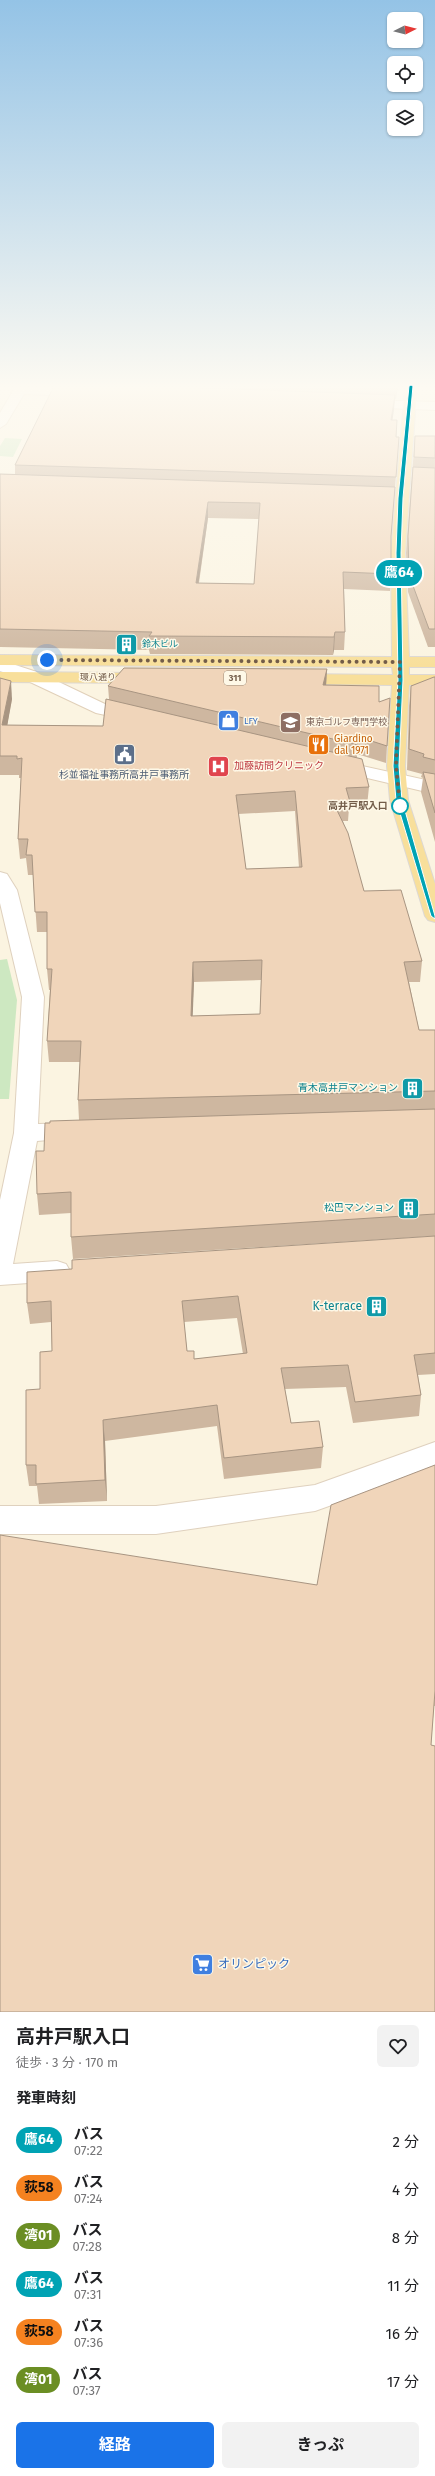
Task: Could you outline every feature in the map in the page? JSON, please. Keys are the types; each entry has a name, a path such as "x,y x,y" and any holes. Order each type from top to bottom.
{"main road":[{"path":"407,480 393,498 398,553 400,662 396,779 399,800 435,916"},
{"name":"環八通り","path":"0,660 435,662"},
{"name":"環八通り","path":"0,677 160,678"},
{"path":"277,679 435,680"}],"street":[{"path":"0,665 34,677 102,709 152,721"},
{"path":"320,762 435,788"},
{"path":"0,878 7,890 33,997 26,1133 0,1264"},
{"path":"26,1133 97,1131"},
{"path":"0,1275 79,1270"},
{"path":"0,1520 156,1520 316,1498 435,1455"}],"green space":[{"path":"7,959 17,1000 9,1099 0,1099 0,960"}],"building":[{"path":"0,480 179,480 395,487 391,536 391,574 343,572 345,632 335,632 334,637 149,636 152,632 0,629","holes":["208,502 260,503 254,584 196,583"]},
{"path":"412,480 435,480 435,629 429,629 409,575 408,536"},
{"path":"124,668 327,669 323,685 379,686 379,702 390,698 387,746 356,736 358,745 108,686"},
{"path":"434,677 435,760 423,757 424,754 409,749 411,686"},
{"path":"0,678 11,681 2,725 103,726 106,699 362,759 369,787 346,788 350,802 333,802 348,833 364,891 401,890 422,961 404,962 419,1030 435,1030 435,1091 78,1100 81,1041 47,1041 52,969 47,969 47,912 35,912 32,855 26,855 28,839 18,839 22,758 17,759 17,756 0,756","holes":["295,791 302,867 246,869 236,795","262,960 260,1014 191,1016 193,962"]},
{"path":"423,772 435,774 435,813"},
{"path":"435,1109 435,1214 71,1237 71,1192 37,1194 36,1151 44,1151 45,1123 50,1123 50,1121"},
{"path":"435,1236 435,1353 414,1355 421,1395 355,1402 348,1365 281,1368 291,1423 319,1421 323,1447 224,1458 217,1405 103,1420 105,1480 36,1484 36,1465 26,1465 26,1390 40,1389 40,1352 52,1351 51,1301 27,1303 27,1272 72,1269 72,1260","holes":["238,1296 247,1353 194,1359 194,1351 187,1351 182,1301"]},
{"path":"435,1465 435,1691 431,1745 435,1746 435,2012 0,2012 0,1535 317,1585 331,1505"}],"bus line":[{"name":"鷹64","path":"403,480 398,553 401,616 396,779 399,800 435,916"}],"place":[{"name":"鈴木ビル","path":"126,644"},
{"name":"LFY","path":"228,721"},
{"name":"東京ゴルフ専門学校","path":"290,722"},
{"name":"Giardino dal 1971","path":"319,745"},
{"name":"杉並福祉事務所高井戸事務所","path":"124,755"},
{"name":"加藤訪問クリニック","path":"219,766"},
{"name":"高井戸駅入口","path":"400,806"},
{"name":"青木高井戸マンション","path":"413,1088"},
{"name":"松巴マンション","path":"409,1208"},
{"name":"K-terrace","path":"377,1306"},
{"name":"オリンピック","path":"202,1964"}],"route":[{"path":"47,660 400,662 396,766 396,779 400,806"}]}
